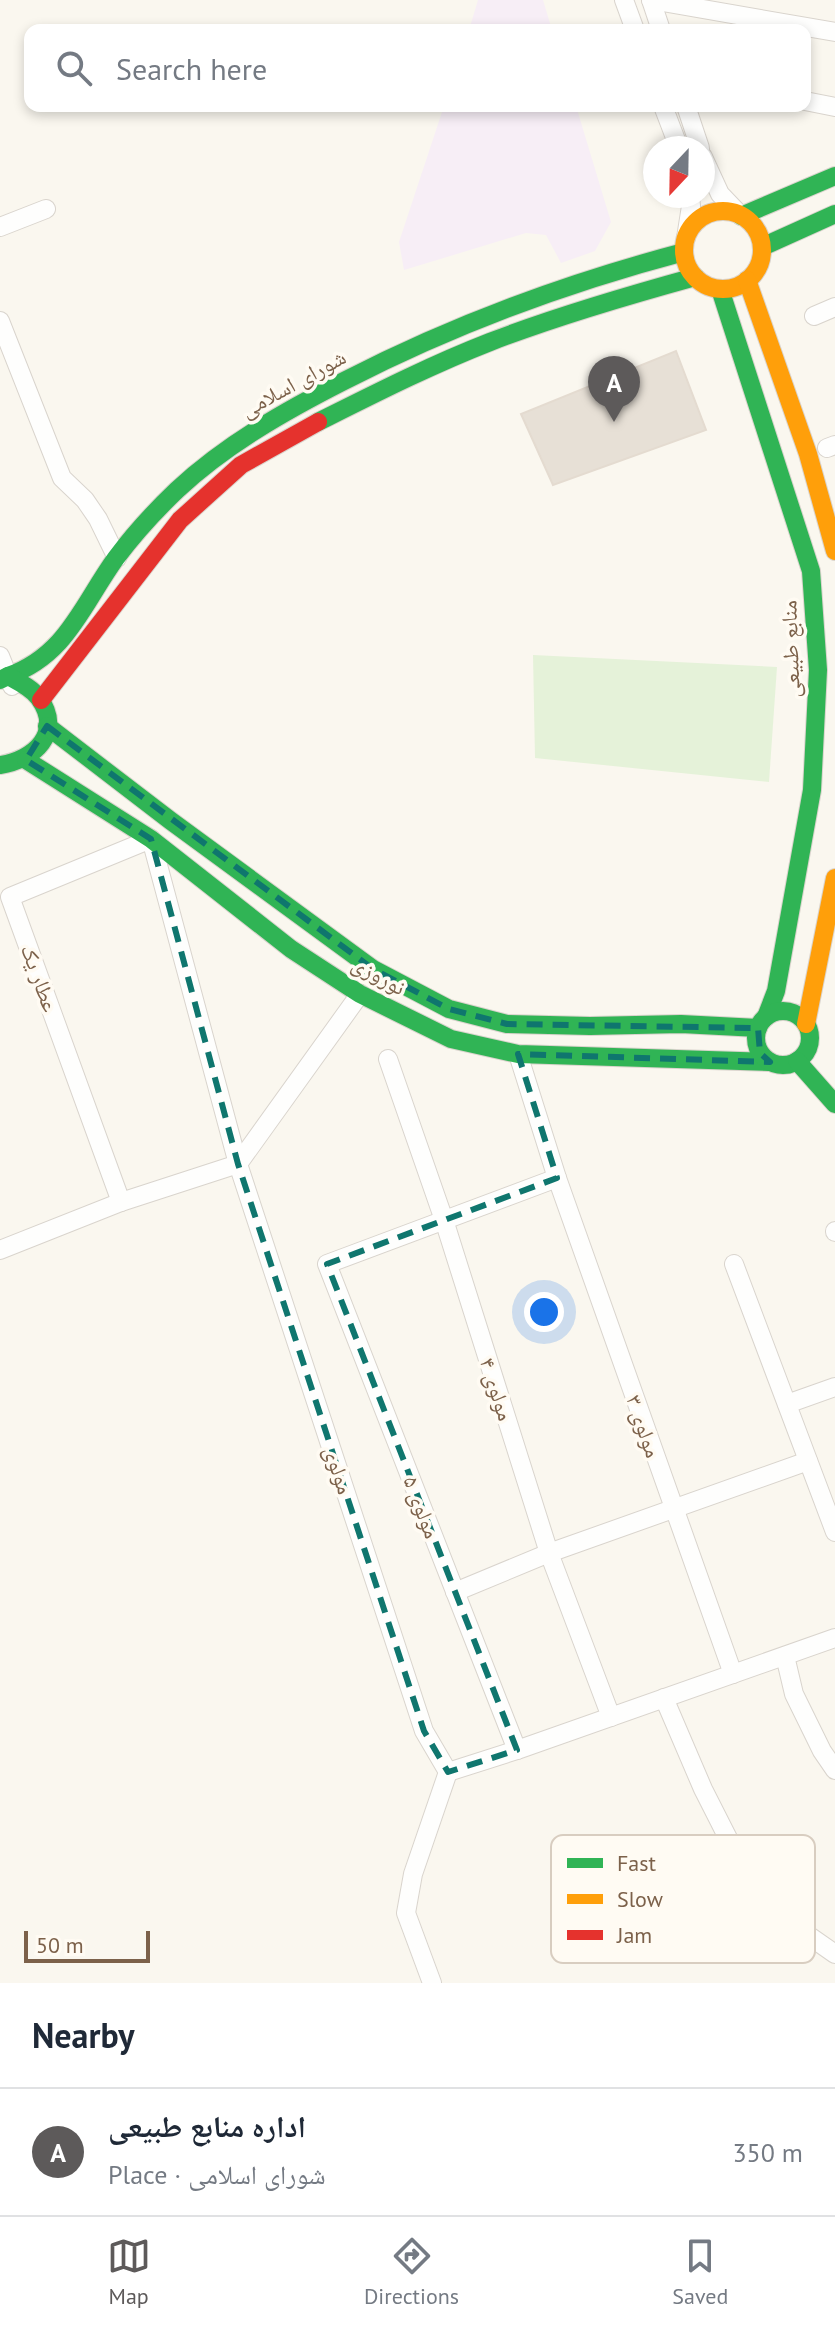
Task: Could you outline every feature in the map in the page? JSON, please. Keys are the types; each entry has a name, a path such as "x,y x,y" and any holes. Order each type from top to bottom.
{"street":[{"path":"624,0 633,24"},
{"path":"659,24 651,0 789,24"},
{"path":"811,28 835,32"},
{"path":"811,102 835,107"},
{"path":"665,112 674,136"},
{"path":"688,112 696,136"},
{"path":"685,245 692,226 702,217 715,212 741,216 835,176"},
{"path":"691,208 685,245 689,270 711,287 739,286 756,271 762,247 751,223 720,194 715,183"},
{"path":"0,227 46,209"},
{"path":"762,247 835,214"},
{"name":"شورای اسلامی","path":"7,681 40,662 63,636 117,558 176,491 264,424 367,368 491,313 685,245"},
{"path":"41,700 180,520 241,465 397,383 490,342 591,306 695,277"},
{"path":"747,280 808,454 835,551"},
{"name":"منابع طبیعی","path":"720,289 811,571 818,670 812,790 776,991 762,1022"},
{"path":"814,316 835,307"},
{"path":"0,321 62,478 85,500 117,558"},
{"path":"0,656 7,681 33,691 41,700 47,726 44,739 26,760 0,765"},
{"name":"نوروزی","path":"47,726 373,969 449,1009 507,1024 590,1026 762,1022"},
{"name":"نوروزی","path":"26,760 151,839 291,949 360,994 451,1039 518,1054 770,1062"},
{"name":"مولوی","path":"151,839 238,1164 424,1731 448,1772"},
{"name":"عطار یک","path":"121,1202 10,897 151,839"},
{"path":"806,1024 829,943 835,878"},
{"path":"0,1250 121,1202 238,1164 360,994"},
{"path":"788,1011 806,1024 810,1034 809,1044 797,1061 788,1064 770,1062 760,1053 756,1041 762,1022 776,1012 788,1011"},
{"name":"مولوی ۳","path":"518,1054 557,1178 733,1674"},
{"name":"مولوی ۴","path":"388,1059 444,1220 549,1553 611,1717"},
{"path":"797,1061 835,1104"},
{"path":"817,1084 835,1074"},
{"path":"444,1220 557,1178"},
{"name":"مولوی ۵","path":"444,1220 327,1264 517,1750"},
{"path":"734,1264 835,1531"},
{"path":"787,1404 835,1387"},
{"path":"455,1592 549,1553 808,1461"},
{"path":"432,1983 406,1913 413,1874 448,1772 835,1638"},
{"path":"785,1656 794,1694 822,1751 835,1770"},
{"path":"664,1698 726,1835"},
{"path":"815,1940 835,1954"}],"highlighted area":[{"path":"47,726 373,969 449,1009 507,1024 758,1028 760,1053 770,1062 518,1054 557,1178 327,1264 517,1750 448,1772 424,1731 238,1164 151,839 26,760"}],"shaded area":[{"path":"478,0 543,0 550,24 471,24"},
{"path":"442,112 578,112 611,222 595,251 561,263 546,235 526,233 404,270 399,242"}],"green space":[{"path":"533,655 777,667 769,782 535,758"}],"building":[{"path":"676,351 706,430 553,485 521,414"}],"traffic: fast":[{"path":"741,216 835,176"},
{"path":"762,247 835,214"},
{"path":"8,676 28,667 59,642 116,558 169,498 215,458 256,430 344,381 468,324 596,277 684,252"},
{"path":"318,422 424,370 490,342 592,307 695,277"},
{"path":"720,289 811,571 818,670 812,790 776,991 766,1017"},
{"path":"0,680 8,676 33,691 46,711 48,723 47,733 34,751 0,765"},
{"path":"47,726 373,969 449,1009 507,1024 681,1024 758,1028"},
{"path":"26,760 151,839 291,949 360,994 451,1039 518,1054 770,1062"},
{"path":"783,1011 802,1019 810,1038 802,1057 783,1065 764,1057 756,1038 764,1019 783,1011"},
{"path":"797,1061 835,1104"}],"traffic: slow":[{"path":"723,211 738,214 755,228 762,250 759,265 745,282 723,289 708,286 691,272 684,250 687,235 701,218 723,211"},
{"path":"747,280 808,454 835,551"},
{"path":"806,1024 835,878"}],"traffic: jam":[{"path":"41,700 180,520 241,465 318,422"}],"place":[{"name":"اداره منابع طبیعی","path":"614,422"}]}
